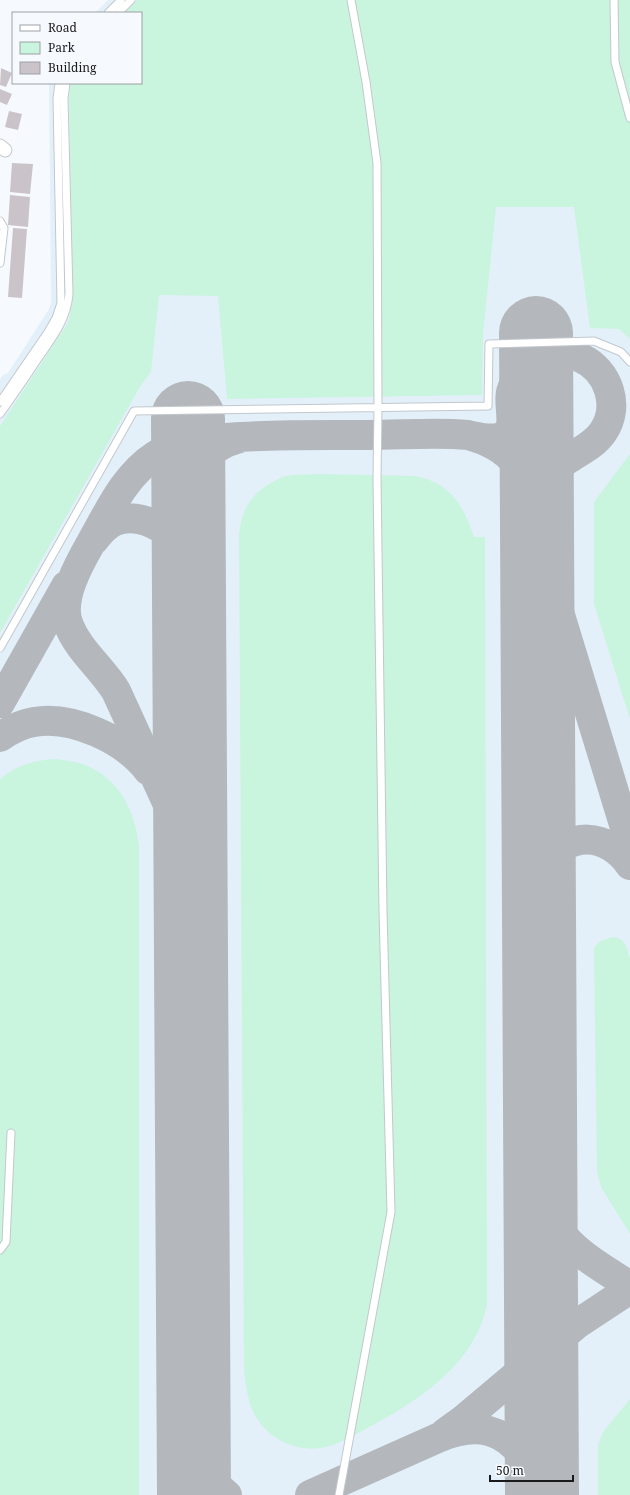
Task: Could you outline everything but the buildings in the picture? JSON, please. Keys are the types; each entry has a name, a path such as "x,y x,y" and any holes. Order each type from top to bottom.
{"lane":[{"path":"109,12 121,0"},
{"path":"119,12 131,0"},
{"path":"339,1495 391,1212 382,911 377,478 377,163 366,82 352,0"},
{"path":"614,0 615,62 630,118"},
{"path":"0,402 51,327 59,313 61,303 57,99 59,84"},
{"path":"0,414 54,336 63,321 68,305 69,294 64,98 66,84"},
{"path":"0,221 4,228 0,263"},
{"path":"0,648 134,411 488,406 489,344 594,341 621,352 630,362"},
{"path":"0,1250 6,1242 11,1133"}],"shaded area":[{"path":"108,0 630,0 630,1495 0,1495 0,379 3,375 8,373 49,309 51,302 49,84 142,84 142,12 96,12"}],"green space":[{"path":"137,0 630,0 630,339 619,329 590,328 574,207 496,207 483,334 482,395 227,399 218,296 159,295 151,372 141,385 0,633 0,426 66,326 73,300 69,100 70,85 142,84 142,12 126,12"},
{"path":"630,454 630,719 594,604 594,502"},
{"path":"317,474 416,476 428,479 447,490 454,498 466,515 474,537 485,537 487,1305 481,1325 471,1344 459,1361 429,1390 375,1424 351,1437 339,1443 315,1449 293,1446 283,1442 265,1429 258,1421 249,1401 244,1372 239,535 246,507 254,496 266,486 286,476"},
{"path":"56,759 88,766 111,782 119,791 130,811 139,846 139,1495 0,1495 0,779 6,774 26,764"},
{"path":"613,937 618,938 625,944 630,959 630,1234 601,1187 597,1172 594,948 600,941"},
{"path":"630,1399 630,1495 598,1495 598,1445 603,1432"}],"taxiway":[{"path":"472,436 499,438 507,433 511,425 510,397 515,382 521,373 538,359 549,355 570,355 581,358 598,371 605,380 609,390 611,411 603,432 596,440 562,463 546,470 530,468 510,456"},
{"path":"191,855 116,691 77,641 68,623 66,613 66,603 72,580 112,505 135,472 156,455 171,447 192,441 279,435 468,435 484,440 496,447 507,454 516,464 529,486 537,516"},
{"path":"189,509 192,486 196,475 207,456 225,443 237,439"},
{"path":"94,540 103,529 115,521 134,519 143,520 153,524 170,534 182,549 188,565 189,582"},
{"path":"537,540 630,844"},
{"path":"0,703 66,586"},
{"path":"0,737 16,728 34,722 65,722 97,732 112,740 126,749 148,770"},
{"path":"539,905 543,875 547,866 555,854 565,846 576,841 599,841 611,846 621,854 630,865"},
{"path":"540,1173 544,1195 550,1214 558,1229 569,1242 582,1253 630,1286"},
{"path":"445,1433 463,1420 577,1324 630,1289"},
{"path":"541,1400 546,1370 560,1342"},
{"path":"310,1495 440,1437 453,1432 478,1429 499,1435 509,1441 518,1450 534,1473 542,1495"},
{"path":"194,1437 201,1462 209,1476 227,1495"}],"runway":[{"path":"536,333 542,1495"},
{"path":"188,418 194,1495"}]}
